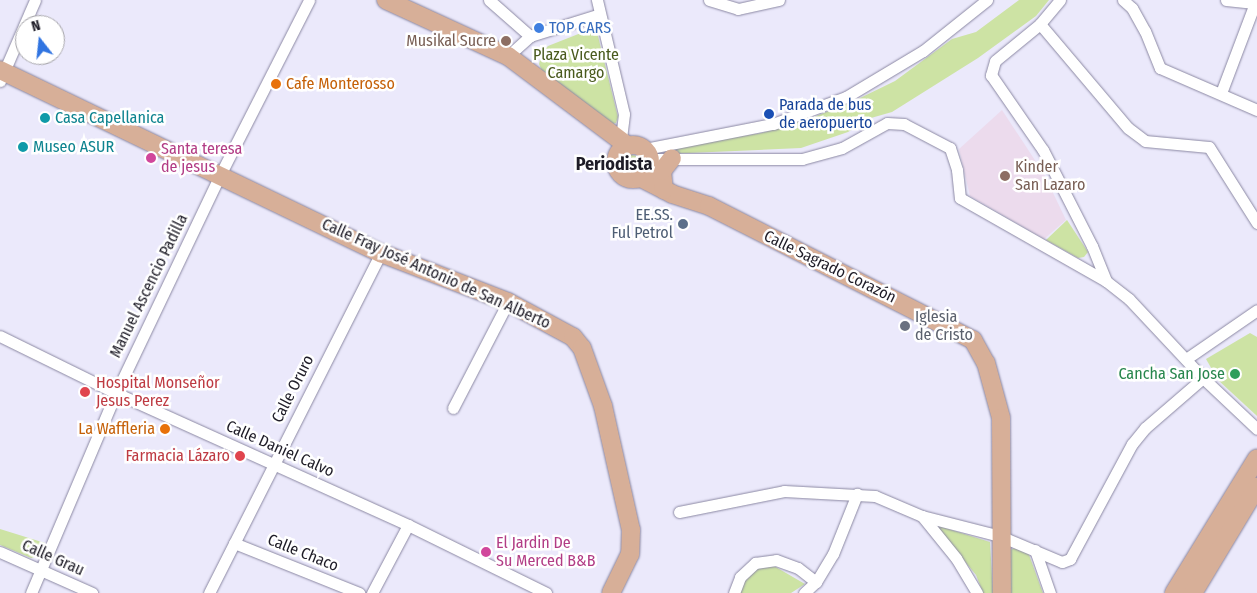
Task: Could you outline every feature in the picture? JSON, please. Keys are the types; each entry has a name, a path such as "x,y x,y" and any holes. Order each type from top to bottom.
{"main road":[{"path":"386,0 508,56 633,149 649,170 641,178"},
{"name":"Calle Fray José Antonio de San Alberto","path":"1,74 220,175 381,253 508,302 573,337 582,348 604,406 632,542 611,593"},
{"name":"Calle Sagrado Corazón","path":"633,149 616,164 620,174 630,180 641,178 664,190 709,206 973,340 986,363 1002,418 1000,536 1002,593"},
{"path":"664,190 662,171 672,158"},
{"path":"1174,593 1257,458"},
{"path":"1193,593 1257,487"}],"street":[{"path":"1,74 36,0"},
{"name":"Manuel Ascencio Padilla","path":"31,593 116,393 220,175 309,0"},
{"path":"489,0 530,36"},
{"path":"597,0 633,149"},
{"path":"709,0 738,8 780,0"},
{"path":"633,149 772,124 846,97 922,51 988,0"},
{"path":"1060,0 1040,24 994,60 991,75 1043,150 1092,246 1106,281"},
{"path":"1123,0 1132,8 1145,31 1160,68 1257,110"},
{"path":"1221,93 1256,3 1226,0"},
{"path":"508,56 530,36 600,14"},
{"path":"1040,24 1128,128 1145,141 1209,147 1257,223"},
{"path":"633,149 672,158 802,159 842,148 888,123 904,124 950,148 957,170 960,198 1106,281 1129,299 1203,378 1257,430"},
{"name":"Calle Oruro","path":"209,593 273,463 381,253"},
{"path":"453,408 508,302"},
{"path":"1186,359 1257,310"},
{"name":"Calle Daniel Calvo","path":"0,336 116,393 408,525 546,593"},
{"path":"679,512 774,492 875,496 922,516 1000,536 1062,562 1070,558 1132,444 1145,428 1203,378"},
{"path":"804,593 816,582 833,554 856,494"},
{"path":"922,516 956,558 977,593"},
{"path":"372,593 408,525"},
{"name":"Calle Chaco","path":"234,543 359,593"},
{"path":"1035,550 1050,593"},
{"name":"Calle Grau","path":"0,552 92,593"},
{"path":"734,593 740,577 755,562 776,560 798,568 816,582"}],"shaded area":[{"name":"Kinder San Lazaro","path":"1002,110 1044,174 1066,220 1044,239 970,196 959,149"}],"green space":[{"path":"1019,0 1049,0 1036,16 978,58 892,112 871,118 848,132 801,148 666,154 669,148 761,133 811,118 856,100 895,81 952,39 976,32"},
{"name":"Plaza Vicente Camargo","path":"591,29 597,32 618,117 616,123 610,125 542,71 539,64 542,52 548,46"},
{"path":"629,155 635,155 640,160 638,169 629,171 624,166 624,160"},
{"path":"1067,220 1088,252 1084,257 1078,258 1046,240"},
{"name":"Cancha San Jose","path":"1250,333 1257,337 1257,416 1218,380 1206,359"},
{"path":"939,526 990,542 993,593 983,593 976,575 938,529"},
{"path":"0,529 45,543 36,557 31,558 0,545"},
{"path":"1015,548 1028,552 1043,593 1008,593 1010,550"},
{"path":"774,566 805,584 791,593 740,593 744,582 757,569"}],"place":[{"name":"TOP CARS","path":"539,28"},
{"name":"Musikal Sucre","path":"506,41"},
{"name":"Cafe Monterosso","path":"276,84"},
{"name":"Parada de bus de aeropuerto","path":"769,114"},
{"name":"Casa Capellanica","path":"45,118"},
{"name":"Museo ASUR","path":"23,147"},
{"name":"Santa teresa de jesus","path":"151,158"},
{"name":"Kinder San Lazaro","path":"1005,176"},
{"name":"EE.SS. Ful Petrol","path":"683,224"},
{"name":"Iglesia de Cristo","path":"905,326"},
{"name":"Cancha San Jose","path":"1235,374"},
{"name":"Hospital Monseñor Jesus Perez","path":"85,392"},
{"name":"La Waffleria","path":"165,429"},
{"name":"Farmacia Lázaro","path":"240,456"},
{"name":"El Jardin De Su Merced B&B","path":"486,552"}],"district":[{"name":"Periodista","path":"614,164"}]}
